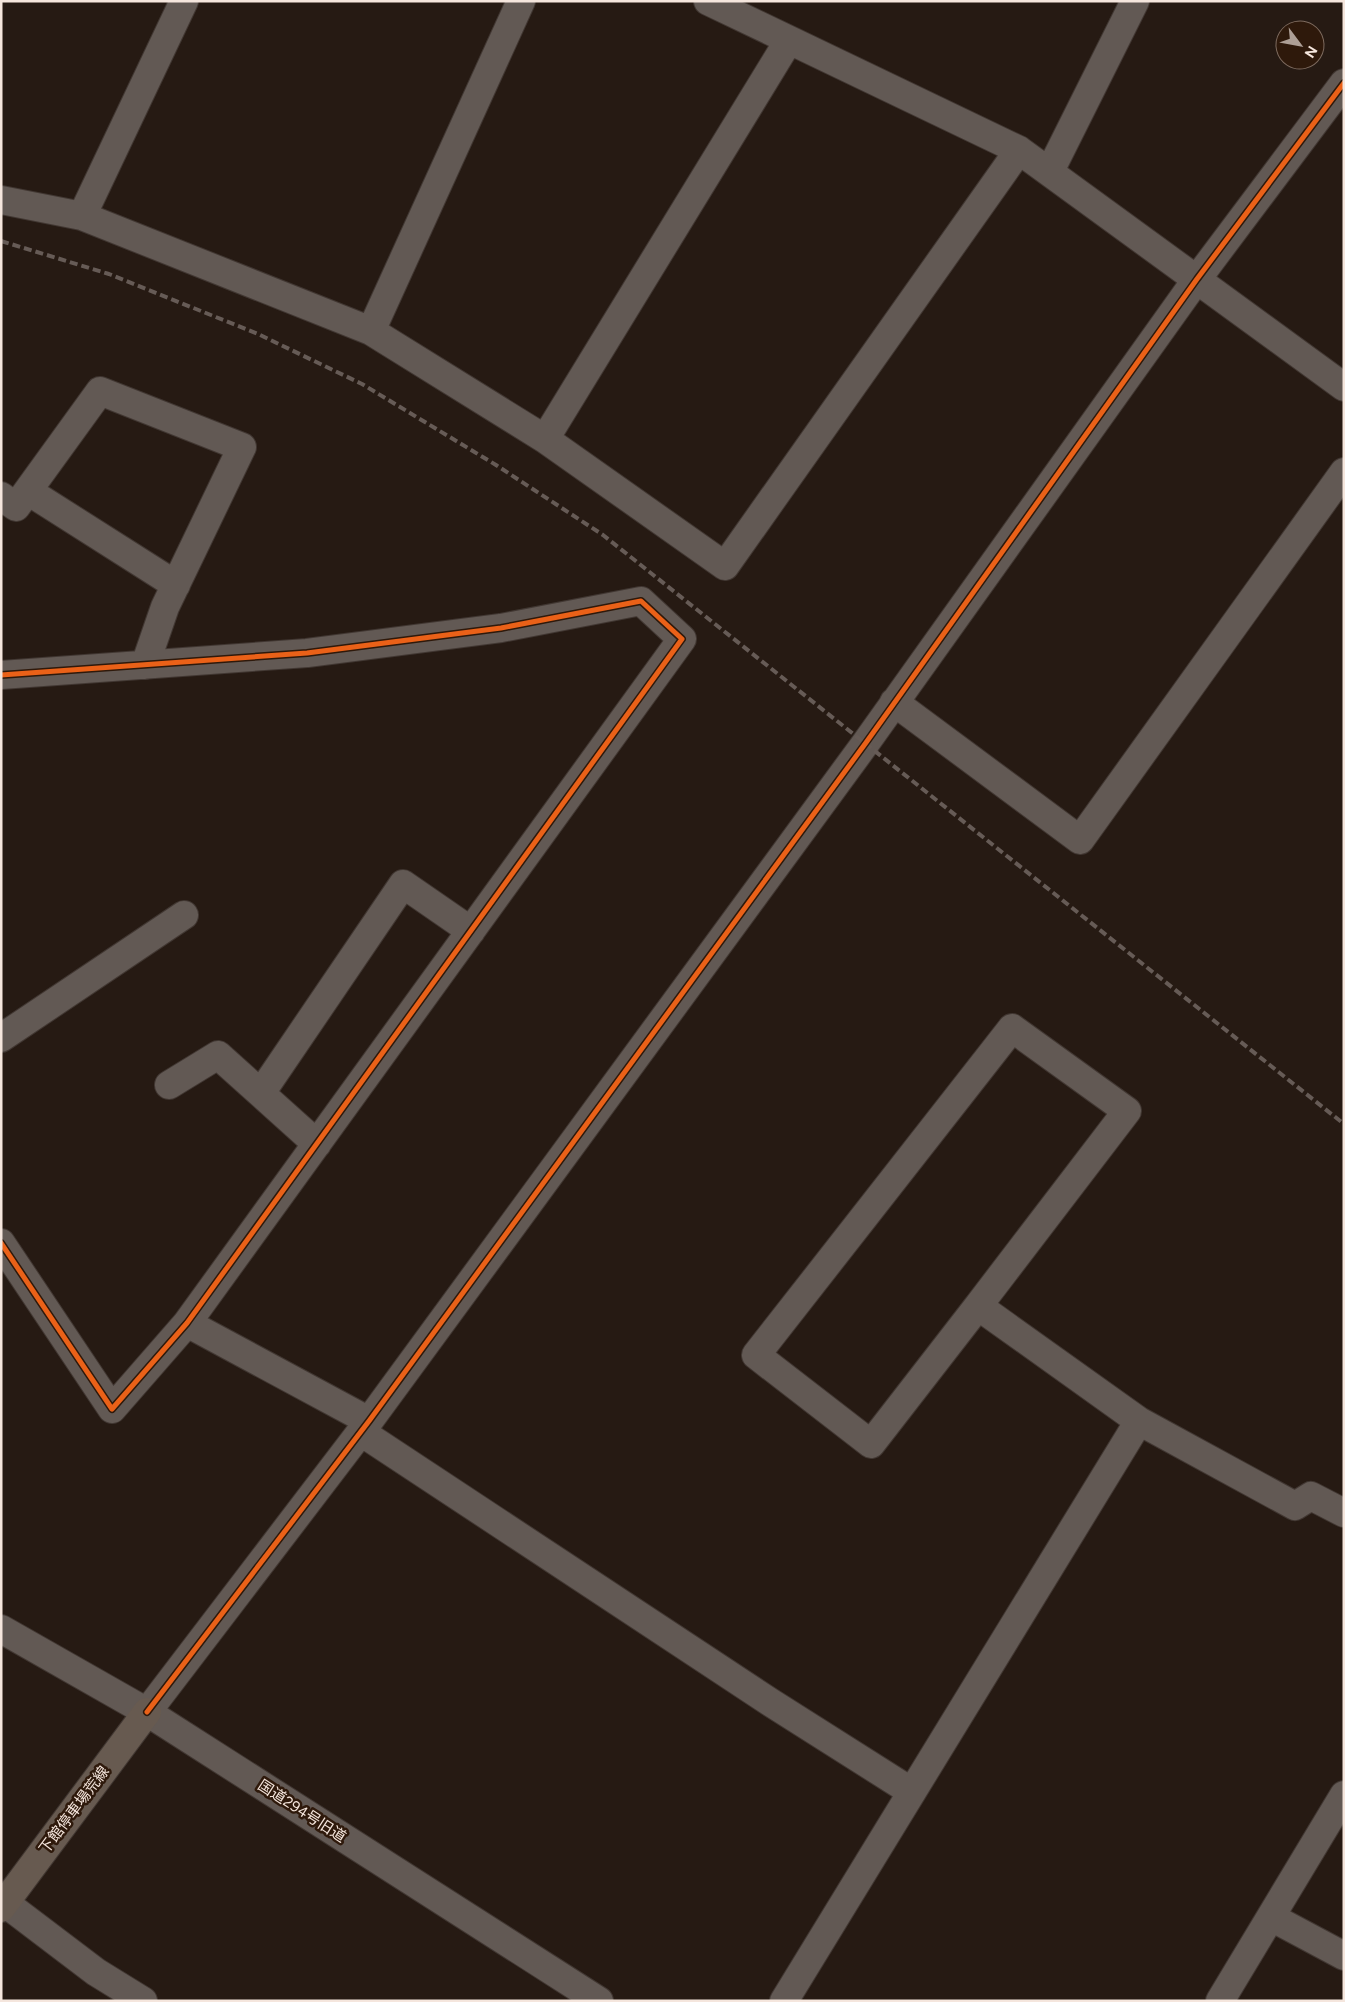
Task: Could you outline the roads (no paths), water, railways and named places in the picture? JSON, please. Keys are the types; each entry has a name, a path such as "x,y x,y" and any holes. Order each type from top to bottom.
{"main road":[{"name":"下館停車場荒線","path":"3,1906 147,1712"}],"street":[{"path":"82,216 184,1"},
{"path":"371,331 521,1"},
{"path":"708,1 1019,150 1050,170 1344,388"},
{"path":"1050,170 1135,1"},
{"path":"545,439 789,40"},
{"path":"147,1712 365,1426 894,702 1198,279 1344,83"},
{"path":"1,200 82,216 371,331 545,439 725,566 1019,150"},
{"path":"1,496 16,507 100,391 242,447 165,607 145,665"},
{"path":"894,702 1080,840 1344,472"},
{"path":"28,490 176,585"},
{"path":"1,675 307,653 501,628 641,601 682,639 187,1323 112,1409 1,1243"},
{"path":"261,1093 403,884 471,931"},
{"path":"1,1038 184,915"},
{"path":"1012,1028 1127,1111 978,1306 871,1444 756,1356 1012,1028"},
{"path":"169,1085 218,1055 317,1144"},
{"path":"978,1306 1140,1421 1295,1506 1312,1496 1344,1513"},
{"path":"187,1323 365,1426 770,1702 912,1792"},
{"path":"784,2001 1140,1421"},
{"name":"国道294号旧道","path":"1,1629 147,1712 599,2001"},
{"path":"1220,2001 1344,1795"},
{"path":"3,1906 96,1972 144,2001"},
{"path":"1271,1917 1344,1956"}],"railway":[{"path":"1,241 109,274 258,334 362,384 496,465 603,535 1344,1124"}]}
